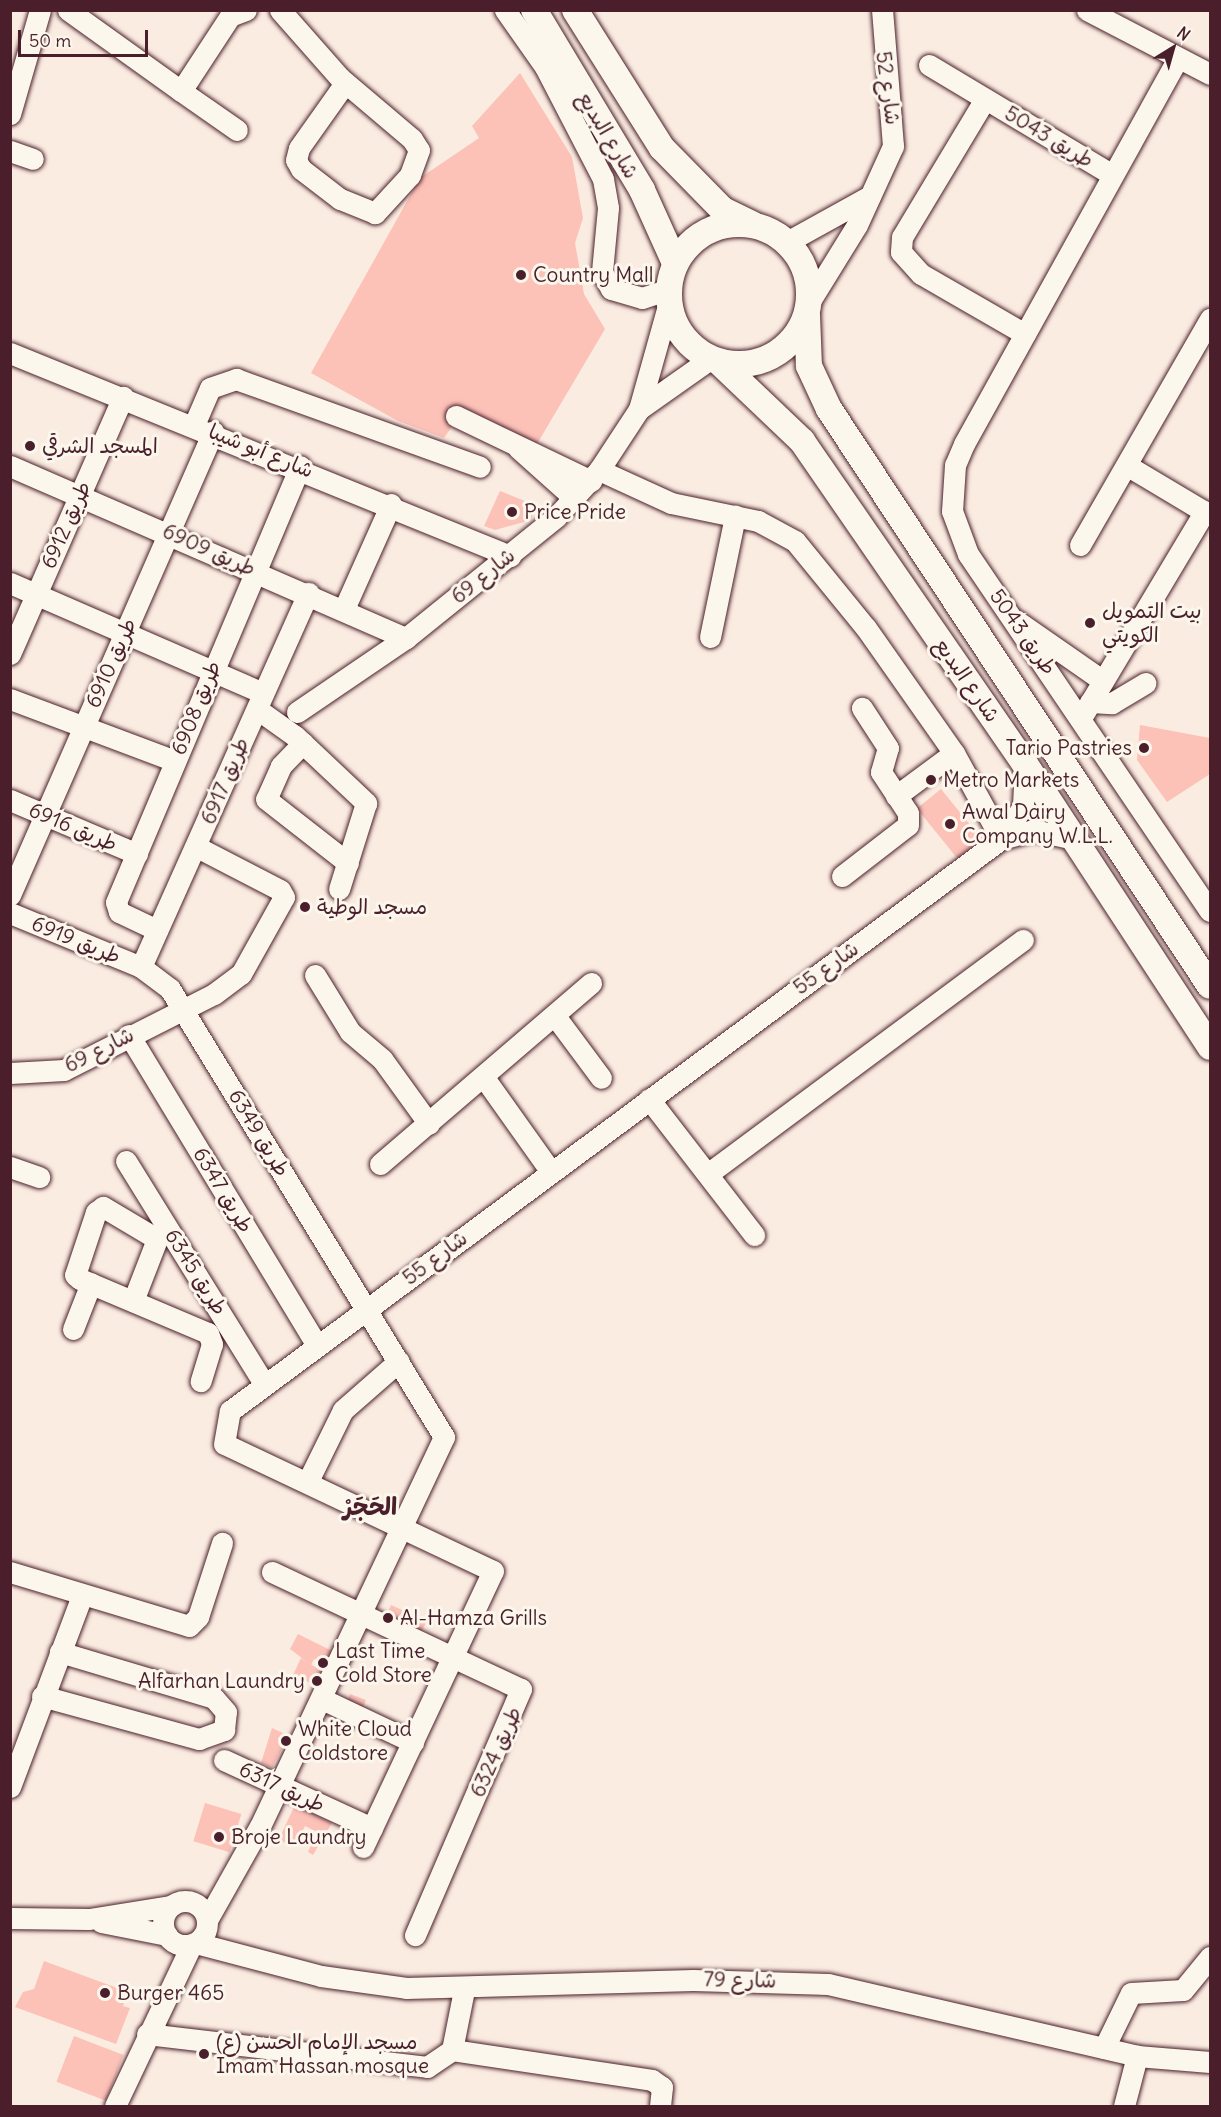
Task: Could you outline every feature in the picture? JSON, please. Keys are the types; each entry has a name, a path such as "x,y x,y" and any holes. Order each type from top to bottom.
{"main road":[{"name":"شارع البديع","path":"534,10 642,190 675,262"},
{"name":"شارع البديع","path":"575,10 662,148 723,210 752,225"},
{"path":"752,225 787,242 805,269 808,308 782,351 762,361 714,360 675,325 669,295 675,262 707,231 752,225"},
{"name":"شارع البديع","path":"808,308 809,366 829,409 1210,986"},
{"name":"شارع البديع","path":"714,360 802,441 1025,764 1210,1047"}],"street":[{"path":"10,114 40,10"},
{"path":"68,10 237,130"},
{"path":"181,91 230,16 246,10"},
{"path":"505,10 545,67 603,179 608,208 602,272 611,289 642,298 669,295"},
{"name":"شارع 52","path":"808,308 887,163 895,128 882,10"},
{"path":"1087,10 1210,74"},
{"path":"291,14 345,83 419,150 410,175 375,213 339,199 300,170 296,160 299,147 345,83"},
{"name":"طريق 5043","path":"1178,58 964,444 951,488 958,533 1014,620 1086,710 1210,911"},
{"name":"طريق 5043","path":"928,65 1113,175"},
{"name":"طريق 5043","path":"986,99 902,237 901,252 915,270 1025,334"},
{"path":"10,151 33,159"},
{"path":"787,242 871,196"},
{"name":"شارع 69","path":"297,712 406,638 510,556 574,498 595,475 639,409 669,295"},
{"path":"1080,545 1128,466 1210,319"},
{"name":"شارع أبو شيبا","path":"10,353 300,466 510,556"},
{"name":"شارع 69","path":"639,409 714,360"},
{"name":"طريق 6910","path":"10,895 169,532 203,428 210,388 236,379 480,467"},
{"name":"طريق 6912","path":"10,654 123,397"},
{"path":"456,416 516,445 670,503 735,516 778,529 810,556 954,753 1001,839"},
{"path":"516,445 574,498"},
{"name":"طريق 6909","path":"10,466 169,532 406,638"},
{"name":"طريق 6908","path":"157,930 116,908 136,854 254,569 300,466"},
{"path":"1086,710 1102,680 1208,513 1128,466"},
{"path":"344,609 391,504"},
{"path":"710,637 735,516"},
{"path":"10,583 212,671 260,701 366,803 339,889"},
{"name":"طريق 6917","path":"141,967 197,847 308,593"},
{"path":"1014,620 1041,633 1102,680"},
{"path":"1086,710 1112,703 1145,683"},
{"path":"10,699 175,761"},
{"path":"842,876 906,830 908,813 881,772 888,748 862,708"},
{"path":"303,743 281,766 266,799 348,863"},
{"path":"896,796 954,753"},
{"name":"شارع 55","path":"308,1481 222,1442 230,1411 1001,839 1023,806 1025,764"},
{"name":"طريق 6916","path":"10,800 136,854"},
{"name":"شارع 55","path":"1001,839 1034,830 1074,839"},
{"name":"شارع 69","path":"10,1073 64,1070 183,1009 241,974 283,902 280,890 197,847"},
{"name":"طريق 6919","path":"10,913 141,967"},
{"path":"709,1173 1023,940"},
{"name":"طريق 6349","path":"141,967 170,989 366,1309"},
{"path":"315,975 350,1032 382,1059 429,1124"},
{"path":"380,1164 485,1079 591,983"},
{"path":"555,1016 601,1078"},
{"name":"طريق 6347","path":"129,1035 317,1346"},
{"path":"485,1079 550,1172"},
{"path":"649,1099 709,1173 754,1235"},
{"name":"طريق 6345","path":"126,1161 264,1384"},
{"path":"10,1167 39,1177"},
{"path":"126,1218 149,1197"},
{"path":"133,1301 158,1243 151,1232 107,1207 96,1212 74,1268 77,1277 210,1336 201,1381"},
{"path":"73,1329 91,1283"},
{"path":"115,2106 160,2003 242,1859 280,1786 444,1437 366,1309"},
{"path":"322,1699 413,1742 493,1571 308,1481 343,1410 399,1361"},
{"path":"10,1572 82,1595 192,1625 222,1543"},
{"name":"طريق 6324","path":"272,1572 514,1681 521,1693 415,1935"},
{"path":"10,1787 42,1696 82,1595"},
{"path":"42,1696 199,1739 224,1730 226,1712 214,1698 60,1652"},
{"name":"طريق 6317","path":"224,1760 280,1786 367,1838 413,1742"},
{"path":"160,2003 168,1936 163,1920 180,1904 242,1859"},
{"path":"10,1918 89,1919 180,1904"},
{"name":"شارع 79","path":"180,1904 265,1961"},
{"path":"89,1919 168,1936"},
{"name":"شارع 79","path":"168,1936 265,1961 378,1986 464,1990 693,1980 828,1984 1137,2056 1210,2062"},
{"path":"1104,2048 1131,1993 1183,1990 1210,1957"},
{"path":"147,2034 417,2068 437,2064 452,2050 464,1990"},
{"path":"452,2050 652,2080 662,2087 660,2106"},
{"path":"1124,2106 1137,2056"}],"building":[{"path":"520,73 572,157 583,218 575,243 584,294 605,329 534,449 460,415 444,438 398,421 311,373 420,178 479,138 472,126"},
{"name":"Price Pride","path":"500,491 535,505 531,520 495,530 484,526"},
{"path":"1140,725 1210,738 1210,774 1167,802 1137,760"},
{"name":"Awal Dairy Company W.L.L.","path":"941,789 982,840 958,859 917,809"},
{"path":"391,1605 427,1621 421,1635 385,1619"},
{"path":"298,1634 332,1651 324,1668 322,1662 314,1659 311,1665 290,1649"},
{"path":"301,1658 323,1672 317,1686 293,1675"},
{"path":"350,1694 366,1700 360,1715 344,1709"},
{"path":"272,1728 294,1738 289,1748 284,1745 272,1768 261,1763"},
{"path":"205,1803 241,1814 230,1852 193,1841"},
{"path":"295,1805 332,1823 313,1855 308,1852 317,1832 305,1826 296,1845 278,1841"},
{"path":"44,1961 128,1992 123,2006 130,2008 116,2044 15,2007 23,1992 34,1989"},
{"path":"74,2036 123,2055 106,2101 56,2082"}],"place":[{"name":"Country Mall","path":"521,275"},
{"name":"المسجد الشرقي","path":"30,446"},
{"name":"Price Pride","path":"512,512"},
{"name":"بيت التمويل الكويتي","path":"1090,623"},
{"name":"Tario Pastries","path":"1144,748"},
{"name":"Metro Markets","path":"931,780"},
{"name":"Awal Dairy Company W.L.L.","path":"950,824"},
{"name":"مسجد الوطية","path":"305,907"},
{"name":"Al-Hamza Grills","path":"388,1618"},
{"name":"Last Time Cold Store","path":"323,1663"},
{"name":"Alfarhan Laundry","path":"317,1681"},
{"name":"White Cloud Coldstore","path":"286,1741"},
{"name":"Broje Laundry","path":"219,1837"},
{"name":"Burger 465","path":"105,1993"},
{"name":"مسجد الإمام الحسن (ع) Imam Hassan mosque","path":"204,2054"}],"district":[{"name":"الحَجَرْ","path":"370,1507"}]}
